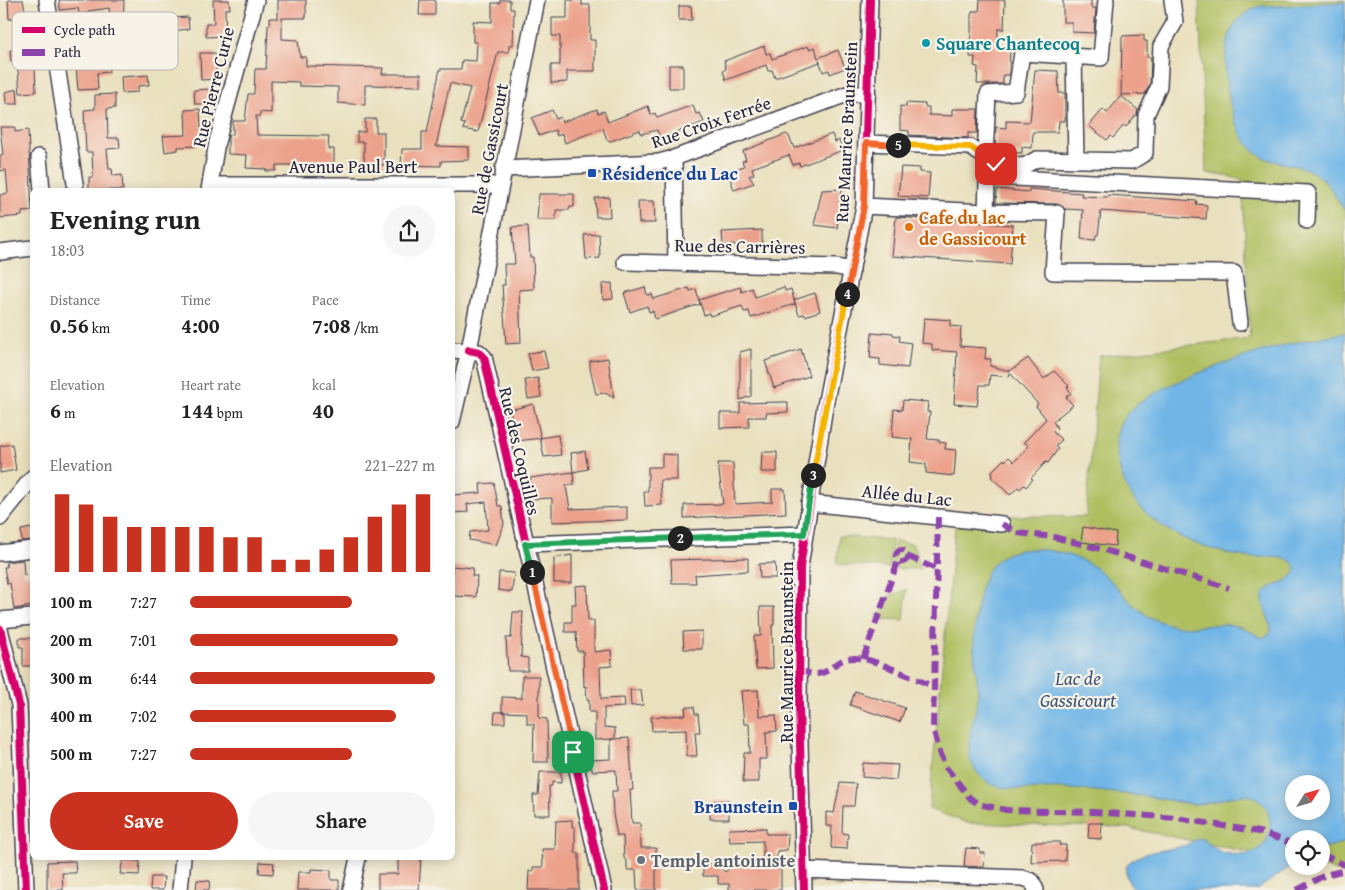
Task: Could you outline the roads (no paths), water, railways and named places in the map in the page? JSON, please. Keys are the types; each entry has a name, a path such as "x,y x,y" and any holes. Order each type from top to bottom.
{"street":[{"name":"Rue Pierre Curie","path":"210,187 217,142 256,0"},
{"name":"Rue de Gassicourt","path":"455,409 469,350 537,0"},
{"name":"Rue Maurice Braunstein","path":"804,890 798,597 809,503 840,325 864,206 870,0"},
{"path":"985,159 988,94 1016,92 1022,53 1101,58 1106,0"},
{"path":"866,143 970,147 985,159 996,164 1024,166 1037,159 1132,161 1145,153 1146,114 1159,86 1161,46 1175,22 1172,0"},
{"path":"1074,56 1076,159"},
{"path":"58,70 76,188"},
{"name":"Rue Croix Ferrée","path":"503,169 659,162 847,94 868,94"},
{"path":"39,157 42,188"},
{"path":"674,158 676,263"},
{"path":"986,212 987,183 994,177 1308,193 1307,220"},
{"name":"Avenue Paul Bert","path":"210,187 501,185"},
{"path":"864,206 986,212 1057,213 1053,272 1234,273 1240,323"},
{"path":"0,252 30,248"},
{"name":"Rue des Carrières","path":"626,262 837,267 852,270"},
{"path":"455,350 469,350"},
{"name":"Rue des Coquilles","path":"469,350 479,352 484,357 604,890"},
{"path":"0,517 30,480"},
{"name":"Allée du Lac","path":"809,503 1002,524"},
{"path":"525,544 804,534"},
{"path":"0,553 30,549"},
{"path":"0,620 30,617"},
{"path":"0,629 19,705 26,890"},
{"path":"180,890 183,860"},
{"path":"351,890 358,860"},
{"path":"803,870 1003,884 1032,881 1037,886 1036,890"}],"water":[{"path":"1345,2 1345,211 1322,178 1302,168 1269,160 1254,151 1245,141 1232,111 1228,93 1226,58 1232,29 1236,22 1254,8"},
{"name":"Lac de Gassicourt","path":"1345,333 1345,842 1330,846 1330,830 1285,830 1285,870 1257,890 1134,890 1127,877 1127,868 1132,860 1152,852 1186,845 1200,838 1219,851 1229,854 1247,854 1262,847 1267,840 1269,832 1270,821 1267,809 1256,798 1245,795 1192,804 1135,795 1082,790 1011,789 993,785 984,779 973,766 969,748 978,693 974,642 977,607 983,583 986,573 991,566 1001,557 1012,552 1025,549 1054,551 1080,560 1100,571 1139,610 1158,621 1189,627 1237,626 1262,638 1271,633 1263,594 1271,587 1293,576 1296,571 1292,563 1278,558 1246,557 1226,553 1186,539 1167,529 1150,517 1136,502 1125,485 1116,446 1118,429 1124,418 1139,403 1149,397 1171,385 1219,365 1290,344"}],"place":[{"name":"Square Chantecoq","path":"926,43"},
{"name":"Résidence du Lac","path":"592,173"},
{"name":"Cafe du lac de Gassicourt","path":"909,227"},
{"name":"Braunstein","path":"793,806"},
{"name":"Temple antoiniste","path":"641,860"}]}
